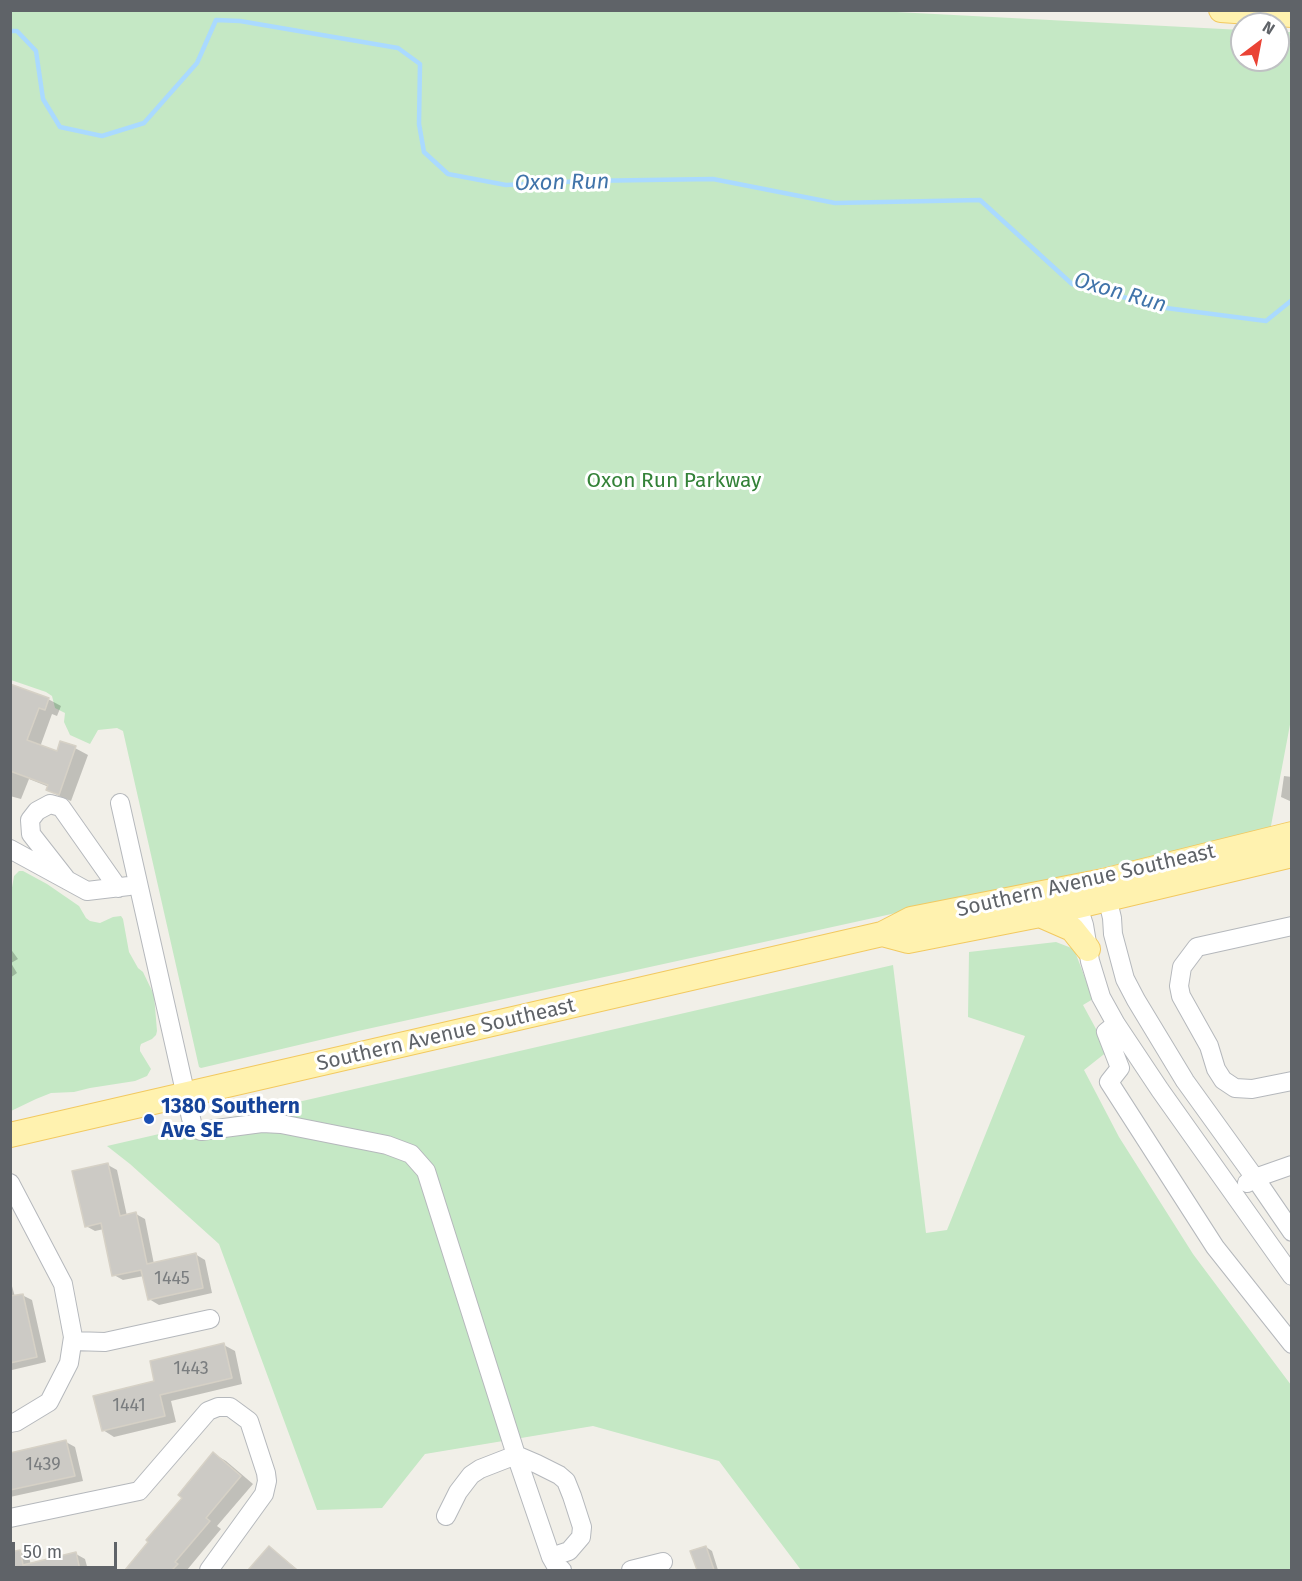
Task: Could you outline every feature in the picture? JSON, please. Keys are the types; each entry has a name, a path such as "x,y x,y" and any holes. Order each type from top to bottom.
{"main road":[{"path":"1221,10 1292,15"},
{"name":"Southern Avenue Southeast","path":"1105,890 1292,834"},
{"name":"Southern Avenue Southeast","path":"10,1135 882,934 911,919 1075,896 1292,855"},
{"name":"Southern Avenue Southeast","path":"882,934 908,941 1040,915 1075,896"},
{"path":"1040,915 1072,929 1088,949"}],"street":[{"path":"120,803 193,1126 201,1131 262,1123 281,1124 387,1145 411,1154 426,1171 516,1455 557,1564 581,1537 582,1527 566,1481 559,1475 516,1455 480,1469 471,1475 458,1492 446,1516"},
{"path":"67,880 31,834 30,820 37,811 50,804 61,807 118,888"},
{"path":"10,849 87,891 139,885"},
{"path":"1105,890 1112,918 1113,934 1125,979 1136,1000 1185,1081 1256,1178 1292,1232"},
{"path":"1075,896 1101,997 1116,1024 1292,1276"},
{"path":"1292,926 1197,947 1182,967 1179,986 1181,996 1209,1046 1216,1069 1223,1080 1235,1088 1252,1089 1292,1081"},
{"path":"1116,1024 1106,1032 1120,1068 1109,1082 1215,1247 1292,1344"},
{"path":"1233,1192 1256,1178 1292,1165"},
{"path":"10,1183 63,1284 73,1337 69,1363 49,1402 16,1422 10,1423"},
{"path":"73,1341 105,1342 210,1319"},
{"path":"10,1518 139,1491 208,1412 218,1407 230,1407 249,1421 267,1480 264,1494 209,1570"},
{"path":"631,1570 663,1562"}],"green space":[{"name":"Oxon Run Parkway","path":"10,11 877,11 1230,29 1230,72 1290,72 1291,32 1292,714 1270,831 358,1031 201,1068 123,731 117,728 98,730 90,744 70,735 64,722 65,713 55,708 52,696 11,680"},
{"path":"19,871 47,884 79,906 90,921 100,923 121,916 123,919 129,952 138,968 143,972 154,995 156,1035 140,1047 151,1069 147,1076 135,1081 74,1092 51,1093 11,1111 10,899 14,876"},
{"path":"1056,942 1074,949 1093,999 1083,1005 1108,1051 1084,1070 1119,1137 1193,1254 1291,1385 1291,1570 801,1570 719,1461 593,1426 425,1454 382,1508 317,1510 219,1244 107,1146 893,965 926,1233 947,1230 1025,1036 968,1017 969,952"}],"building":[{"path":"10,684 49,698 45,710 39,708 27,740 57,751 60,741 76,746 59,795 46,790 48,785 10,771"},
{"path":"108,1163 120,1216 136,1212 147,1264 196,1253 203,1288 148,1300 141,1270 112,1276 101,1223 85,1227 72,1171"},
{"path":"23,1294 37,1357 10,1363 10,1296"},
{"path":"224,1343 232,1378 160,1395 165,1416 102,1431 93,1396 154,1381 150,1361"},
{"path":"66,1440 75,1476 10,1490 10,1453"},
{"path":"213,1452 241,1476 206,1518 210,1521 175,1562 178,1564 172,1570 125,1570 148,1542 146,1540 182,1498 178,1495"},
{"path":"269,1546 297,1570 248,1570"},
{"path":"706,1546 714,1570 697,1570 690,1551"},
{"path":"20,1550 23,1565 76,1552 80,1570 10,1570 10,1552"}],"waterway":[{"name":"Oxon Run","path":"10,31 17,31 36,51 43,99 60,127 102,136 144,123 197,63 216,20 240,21 398,48 420,64 419,124 424,152 448,174 506,185 713,179 835,203 980,200 1072,284 1166,308 1266,321 1292,300"}],"place":[{"name":"1380 Southern Ave SE","path":"149,1119"}]}
